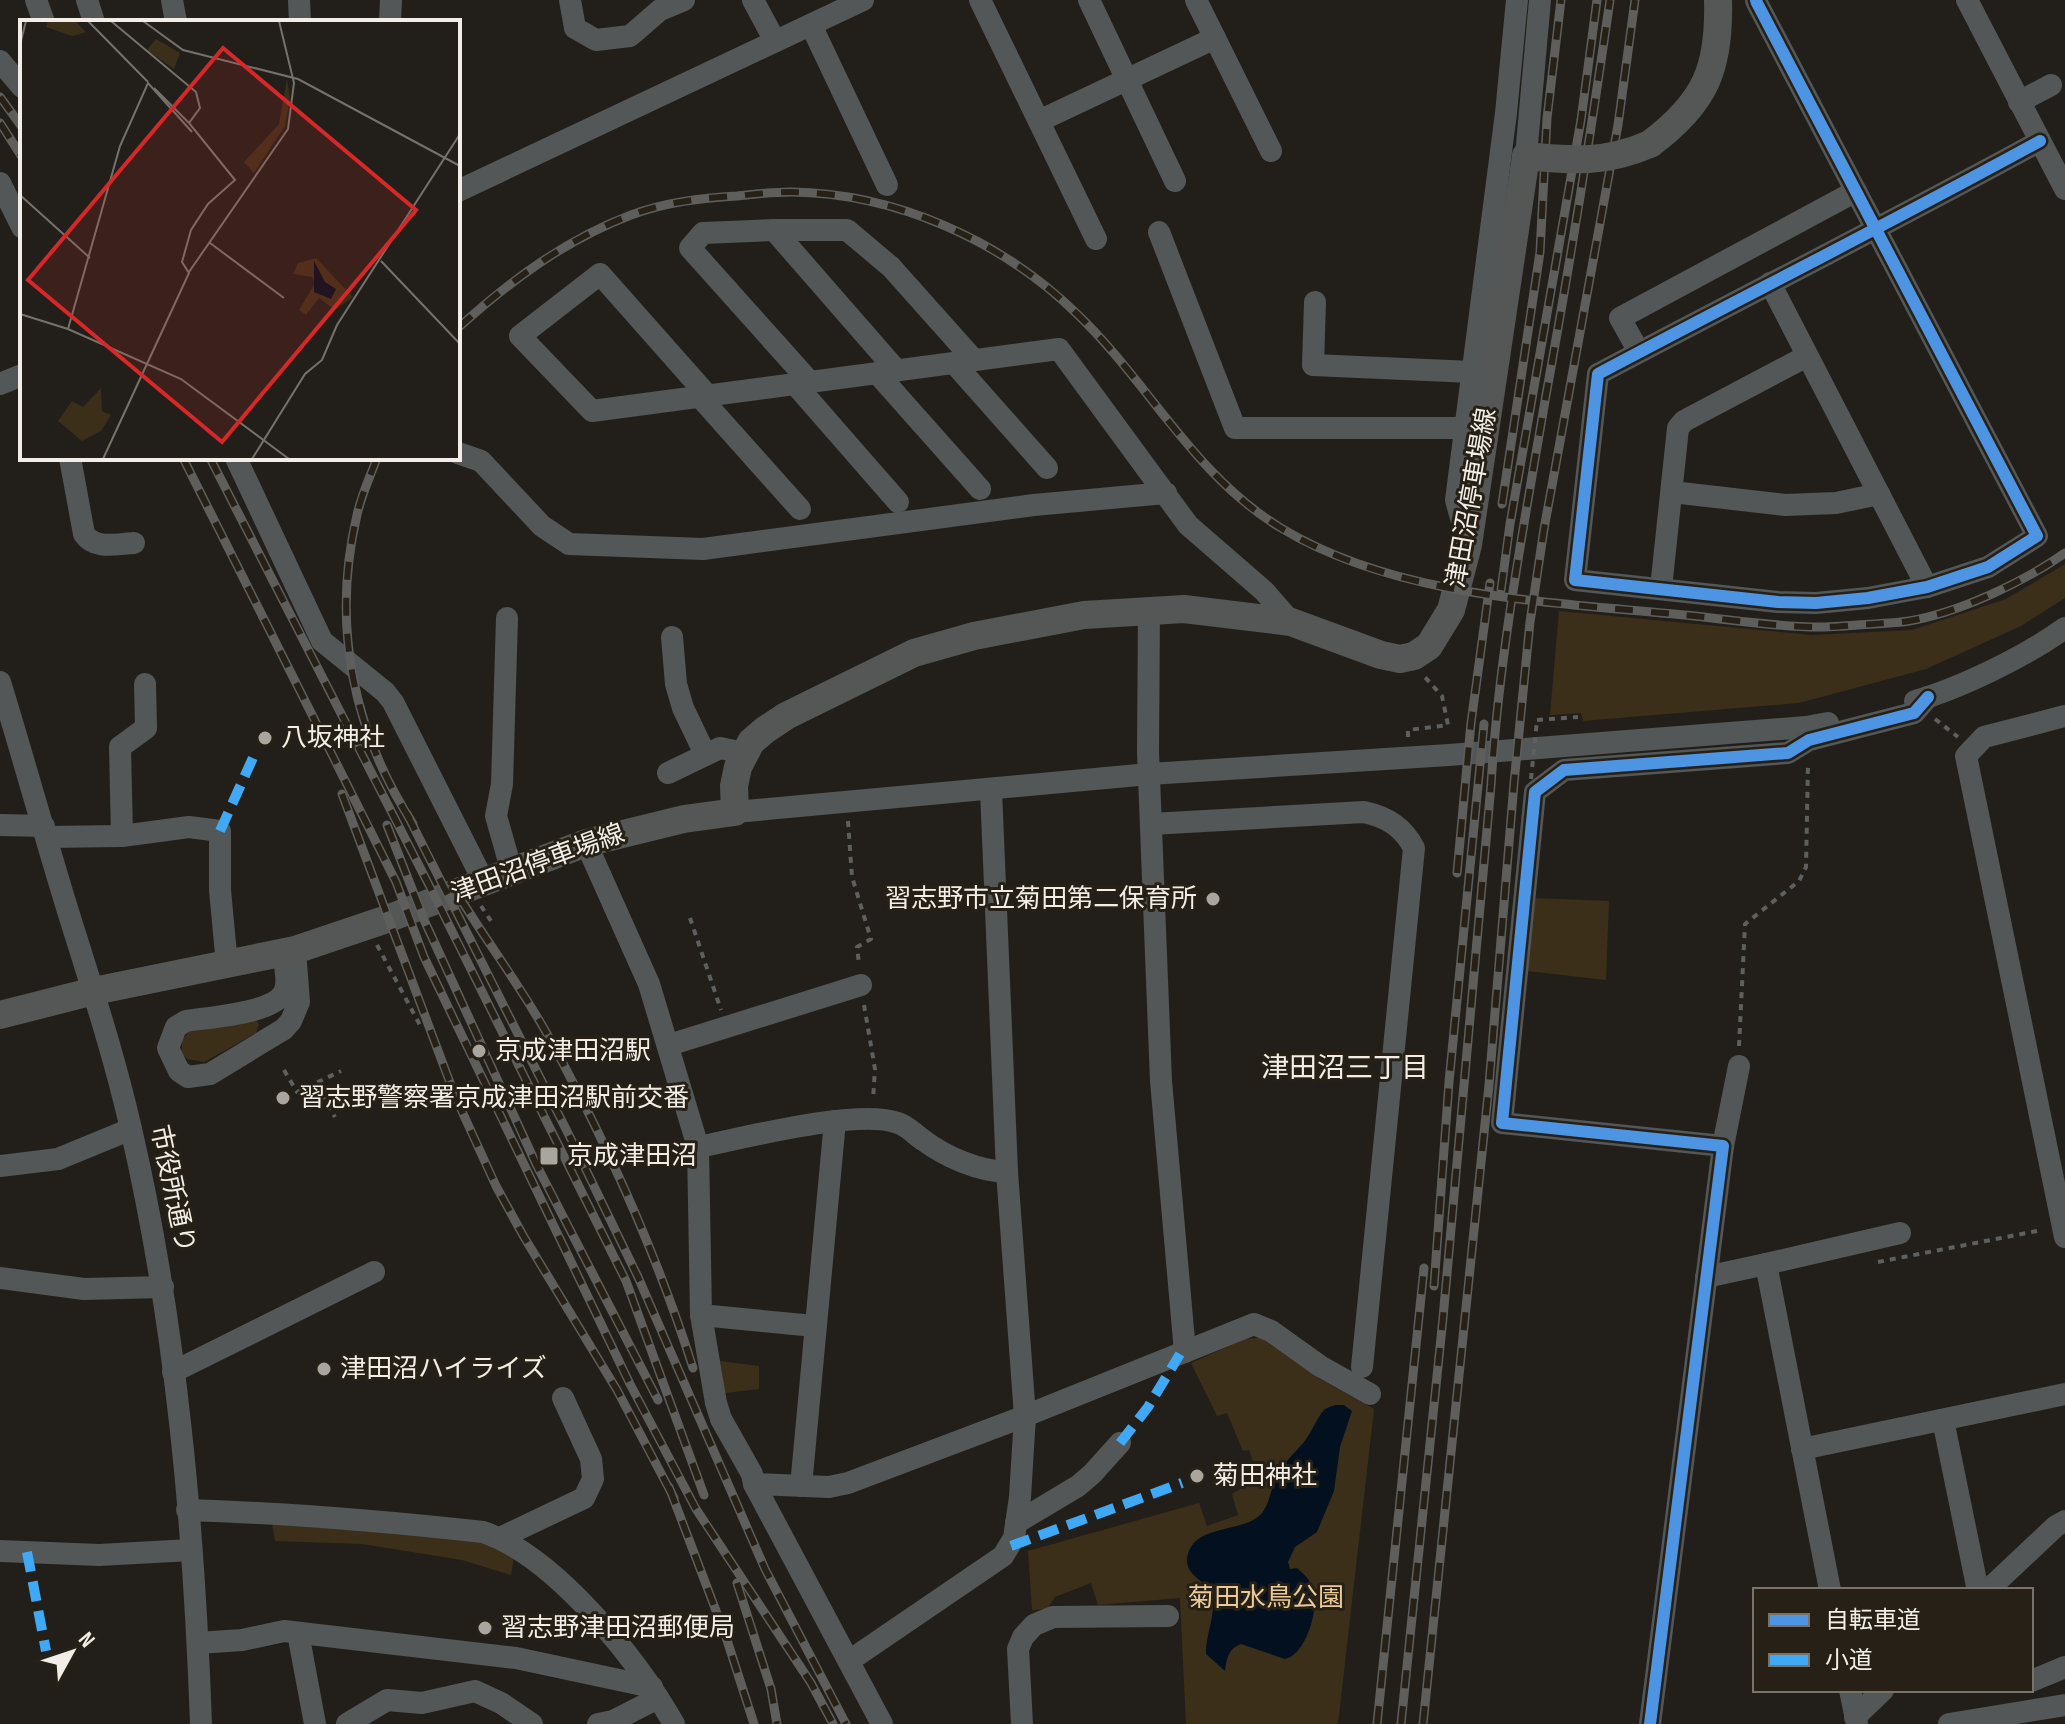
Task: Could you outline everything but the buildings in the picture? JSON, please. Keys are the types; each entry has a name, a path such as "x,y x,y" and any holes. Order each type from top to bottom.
{"main road":[{"path":"1526,156 1572,161 1601,160 1650,144 1671,129 1690,110 1705,87 1715,59 1718,0"},
{"name":"津田沼停車場線","path":"744,753 751,742 786,716 914,653 1027,624 1084,615 1184,609 1291,622 1400,659 1414,656 1429,646 1451,610 1468,545 1526,156"},
{"path":"735,812 734,786 744,753"},
{"name":"津田沼停車場線","path":"0,1015 94,991 289,952 481,892 512,872 586,843 684,819 735,812"}],"street":[{"path":"36,0 43,20"},
{"path":"87,0 93,20"},
{"path":"172,0 176,20"},
{"path":"299,0 300,20"},
{"path":"390,20 391,0"},
{"path":"570,0 575,28 596,40 630,36 660,10 684,0"},
{"path":"753,0 775,41"},
{"path":"460,190 863,0"},
{"path":"980,0 1096,239"},
{"path":"1089,0 1175,181"},
{"path":"1196,0 1271,151"},
{"path":"1468,545 1456,500 1506,113 1517,0"},
{"path":"1526,156 1540,0"},
{"path":"1756,0 1875,228 2037,536 1988,567 1927,587 1868,598 1816,603 1778,602 1575,580 1598,374 1639,352 1875,228 2040,141"},
{"path":"1967,0 2065,189"},
{"path":"811,25 887,185"},
{"path":"1039,121 1215,38"},
{"path":"0,61 20,85"},
{"path":"2019,102 2047,87"},
{"path":"0,183 20,223"},
{"path":"1639,352 1620,318 1856,191"},
{"path":"774,230 980,489"},
{"path":"898,502 690,248 703,233 847,230 891,267 1047,468"},
{"path":"1159,232 1235,428 1465,428"},
{"path":"800,509 704,397 600,274 520,336 592,411 704,397 1059,349 1188,525 1264,591 1291,622"},
{"path":"1770,283 1927,587"},
{"path":"1315,302 1313,365 1472,372"},
{"path":"1661,588 1678,428 1684,421 1807,356"},
{"path":"0,384 20,376"},
{"path":"460,454 481,461 542,526 569,544 703,549 1047,504 1166,493"},
{"path":"70,460 84,534 89,542 96,545 134,543"},
{"path":"237,460 322,641 393,702 481,892"},
{"path":"1672,492 1785,505 1836,503 1879,494"},
{"path":"1149,610 1149,774 1161,1081 1185,1352"},
{"path":"507,618 502,784 496,816 512,872"},
{"path":"735,812 1149,774 1449,755 1806,727 1928,697 2029,651 2065,628"},
{"path":"672,637 676,684 683,708 705,754"},
{"name":"市役所通り","path":"0,682 94,991 131,1129 163,1287 191,1550 201,1724"},
{"path":"122,836 120,747 146,728 145,684"},
{"path":"1723,1146 1502,1123 1535,792 1564,770 1788,753 1809,740 1914,713 1928,697"},
{"path":"2064,1232 1966,756 1984,737 2065,716"},
{"path":"668,773 720,748 744,753"},
{"path":"849,1661 1003,1556 1011,1546 1016,1523 1025,1416 1007,1172 991,790"},
{"path":"1151,824 1364,812 1381,816 1395,825 1414,848 1362,1367"},
{"path":"0,825 46,832 122,836 189,827 220,831 220,890 227,965"},
{"path":"586,843 640,959 698,1147 701,1315 721,1419 882,1724"},
{"path":"289,952 299,1002 291,1021 273,1036 210,1074 188,1077 179,1071 168,1048 176,1027 186,1021 262,1008 282,997 286,988 289,952"},
{"path":"669,1045 861,985"},
{"path":"262,1008 271,1019 273,1036"},
{"path":"1650,1724 1723,1146 1739,1066"},
{"path":"698,1147 835,1121 872,1118 906,1126 924,1142 981,1170 1007,1172"},
{"path":"801,1486 835,1121"},
{"path":"0,1166 58,1159 131,1129"},
{"path":"1706,1277 1900,1233"},
{"path":"1766,1264 1830,1588"},
{"path":"173,1372 374,1272"},
{"path":"0,1278 84,1289 163,1287"},
{"path":"701,1315 814,1326"},
{"path":"754,1484 829,1487 848,1483 1254,1324 1271,1331 1320,1366 1370,1394"},
{"path":"1802,1449 2065,1394"},
{"path":"500,1538 584,1498 593,1479 591,1459 563,1398"},
{"path":"1943,1420 1978,1588"},
{"path":"1016,1523 1078,1486 1120,1443"},
{"path":"187,1510 372,1519 483,1532 500,1538 560,1582 607,1631 655,1692 674,1724"},
{"path":"1990,1588 2065,1521"},
{"path":"0,1551 99,1555 191,1550"},
{"path":"1022,1724 1018,1649 1023,1637 1034,1625 1053,1617 1168,1616"},
{"path":"198,1643 242,1640 284,1631 516,1658 655,1692"},
{"path":"298,1633 315,1724"},
{"path":"2033,1680 2065,1667"},
{"path":"347,1724 387,1700 422,1703 475,1691 501,1703 532,1724"},
{"path":"598,1724 613,1721 655,1692"},
{"path":"1850,1692 1856,1720"},
{"path":"1856,1720 1881,1692"},
{"path":"2010,1712 2018,1692"},
{"path":"1949,1724 2065,1705"}],"path":[{"path":"1408,730 1448,725 1442,696 1421,672"},
{"path":"1531,779 1537,720 1578,717"},
{"path":"1935,719 1973,748"},
{"path":"1739,1066 1745,924 1799,881 1806,867 1808,752"},
{"path":"481,892 493,924"},
{"path":"690,918 727,1027"},
{"path":"376,943 421,1027"},
{"path":"284,1070 297,1092 341,1071"},
{"path":"315,1084 335,1117"},
{"path":"1878,1262 2064,1232"}],"green space":[{"path":"2065,564 2065,598 2021,626 1926,669 1799,703 1583,721 1581,713 1550,715 1559,611 1812,635 1912,630 2006,599"},
{"path":"1533,898 1609,901 1606,980 1527,971"},
{"path":"255,1019 259,1024 256,1033 204,1062 187,1059 182,1053 182,1040 190,1031"},
{"name":"菊田水鳥公園","path":"1269,1337 1315,1372 1318,1378 1374,1409 1338,1724 1186,1724 1180,1598 1098,1605 1091,1583 1055,1597 1047,1609 1032,1610 1028,1551 1199,1503 1207,1526 1238,1515 1232,1494 1250,1483 1257,1473 1249,1450 1243,1451 1227,1413 1217,1416 1191,1363 1245,1339"},
{"path":"720,1361 759,1366 759,1389 725,1393"},
{"path":"271,1518 480,1537 514,1556 511,1575 462,1560 362,1544 275,1541"}],"water":[{"path":"1344,1405 1352,1411 1340,1447 1334,1491 1317,1532 1295,1547 1288,1562 1290,1569 1297,1568 1313,1588 1315,1607 1310,1629 1299,1649 1285,1659 1241,1644 1229,1654 1225,1671 1206,1654 1213,1600 1208,1589 1188,1567 1188,1554 1200,1538 1252,1521 1260,1515 1280,1470 1304,1442 1324,1410"}],"railway":[{"path":"1502,504 1540,252 1547,118 1561,0"},
{"path":"1501,590 1581,120 1597,0"},
{"path":"1401,1724 1443,1318 1500,687 1610,0"},
{"path":"1423,1724 1489,1085 1530,622 1544,529 1618,125 1635,0"},
{"path":"0,97 20,124"},
{"path":"0,123 20,154"},
{"path":"460,326 539,263 583,237 631,215 670,204 710,198 785,192 830,195 869,201 908,212 981,243 1015,264 1076,313 1126,368 1196,455 1250,506 1281,528 1326,551 1374,569 1425,583 1529,600 1825,627 1904,622 1948,611 2011,585 2065,553"},
{"path":"184,460 396,882 424,957 630,1384 696,1509 811,1683 833,1724"},
{"path":"211,460 430,887 626,1281 704,1495"},
{"path":"376,460 359,508 349,556 347,637 362,714 375,752 413,824"},
{"path":"1457,873 1471,723 1490,583"},
{"path":"1434,1286 1449,1082 1484,724"},
{"path":"342,794 455,1096 496,1186 617,1390 674,1498"},
{"path":"407,814 638,1277 765,1569 846,1724"},
{"path":"387,825 425,922 537,1166 658,1400"},
{"path":"460,898 536,1015 589,1113 646,1238 693,1368"},
{"path":"1377,1724 1424,1268"},
{"path":"669,1487 726,1637 754,1724"},
{"path":"737,1583 771,1689 777,1724"}],"marked path":[{"path":"220,831 256,751"},
{"path":"1120,1443 1148,1407 1180,1354"},
{"path":"1011,1546 1182,1483"},
{"path":"27,1552 46,1651"}],"cycle path":[{"path":"1756,0 1757,3 2037,536 1988,567 1927,587 1868,598 1816,603 1778,602 1575,580 1598,374 1875,229 1930,200 2040,141"},
{"path":"1650,1724 1723,1146 1502,1123 1535,792 1564,770 1788,753 1809,740 1914,713 1928,697"}],"place":[{"name":"八坂神社","path":"265,738"},
{"name":"習志野市立菊田第二保育所","path":"1213,899"},
{"name":"京成津田沼駅","path":"479,1051"},
{"name":"習志野警察署京成津田沼駅前交番","path":"283,1098"},
{"name":"京成津田沼","path":"549,1156"},
{"name":"津田沼ハイライズ","path":"324,1369"},
{"name":"菊田神社","path":"1197,1476"},
{"name":"習志野津田沼郵便局","path":"485,1628"}],"district":[{"name":"津田沼三丁目","path":"1345,1068"}]}
